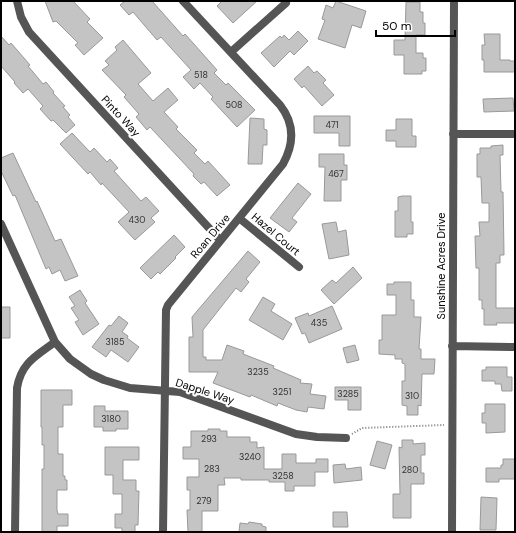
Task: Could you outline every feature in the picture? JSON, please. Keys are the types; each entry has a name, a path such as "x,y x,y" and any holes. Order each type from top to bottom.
{"street":[{"name":"Pinto Way","path":"17,1 21,17 29,32 220,240"},
{"name":"Roan Drive","path":"163,532 166,310 168,305 220,240 283,164 288,153 292,134 290,122 284,110 183,1"},
{"name":"Sunshine Acres Drive","path":"452,532 454,1"},
{"path":"231,52 286,3"},
{"path":"453,134 515,134"},
{"name":"Hazel Court","path":"239,218 299,267"},
{"name":"Dapple Way","path":"1,224 55,342 70,359 91,374 104,380 130,388 180,392 296,434 317,437 346,438"},
{"path":"15,532 17,388 22,370 27,364 55,342"},
{"path":"452,346 515,346"}],"path":[{"path":"346,438 362,428 452,425"}],"building":[{"path":"45,1 73,1 90,19 87,22 103,38 84,55 75,45 78,43 56,21 53,22"},
{"path":"125,1 152,1 183,36 185,34 217,70 214,73 226,85 228,83 255,110 237,127 211,99 213,97 200,83 194,89 183,77 191,70 161,37 157,40 133,12 129,15 120,5"},
{"path":"222,1 257,1 233,23 217,6"},
{"path":"336,1 366,11 361,28 352,25 345,48 318,39 325,20 322,19 326,5 333,8"},
{"path":"406,2 420,2 420,12 423,12 425,35 416,35 416,53 423,53 423,58 426,58 426,71 422,71 422,74 404,74 404,55 394,55 394,40 405,40"},
{"path":"298,31 308,41 294,55 290,51 274,67 261,53 280,36 282,38 284,35 289,40"},
{"path":"484,34 500,34 500,60 515,61 515,72 484,72 482,45 485,45"},
{"path":"1,36 9,45 11,43 30,65 28,66 43,84 46,82 54,92 53,93 65,106 63,107 70,115 68,117 75,125 66,133 53,120 51,121 40,109 43,106 28,89 23,93 1,66"},
{"path":"123,40 151,73 138,84 153,101 168,88 178,100 164,112 178,127 176,129 197,150 194,153 205,164 208,161 230,185 217,196 204,182 201,184 193,176 194,174 150,127 147,130 136,117 139,114 124,97 126,95 102,70 109,65 105,61 117,50 115,47"},
{"path":"308,66 314,73 317,71 326,80 323,83 334,95 322,106 304,86 302,88 294,79"},
{"path":"513,98 514,111 484,112 483,99"},
{"path":"314,116 350,116 350,146 339,146 339,133 314,133"},
{"path":"250,118 264,119 264,129 267,130 267,145 263,145 262,164 248,164"},
{"path":"396,119 412,119 412,136 416,136 416,147 396,147 396,141 386,141 386,130 396,130"},
{"path":"72,133 90,152 94,148 107,162 110,159 118,168 114,171 141,201 146,197 159,211 151,218 155,222 135,240 118,222 129,212 102,183 101,185 90,172 88,174 60,144"},
{"path":"503,145 503,155 500,155 501,192 503,192 504,255 500,255 500,263 496,263 496,308 515,308 515,323 496,323 497,325 484,325 484,309 482,309 482,300 479,300 479,268 476,268 475,236 480,236 479,222 489,222 489,203 482,203 481,177 477,177 477,154 480,154 480,148 491,148 491,146"},
{"path":"13,153 55,241 61,239 78,276 65,281 60,270 52,274 49,267 46,269 15,195 13,196 1,171 1,158"},
{"path":"319,154 344,154 344,165 347,165 347,180 341,180 341,201 324,201 325,167 319,167"},
{"path":"298,183 311,194 292,218 297,222 289,232 270,218"},
{"path":"411,196 411,222 413,222 413,234 407,234 407,237 395,237 395,211 398,211 398,197"},
{"path":"336,222 338,232 346,230 349,255 329,259 322,224"},
{"path":"174,235 185,247 160,274 158,272 151,279 140,268"},
{"path":"248,251 260,262 246,279 249,282 241,292 236,288 203,330 203,357 206,357 206,360 222,360 227,345 244,351 243,354 274,366 273,368 301,380 300,383 312,384 310,394 326,396 324,409 308,407 307,412 296,410 278,403 277,406 251,395 250,397 213,383 218,372 189,372 189,337 193,337 192,317"},
{"path":"353,267 362,278 334,304 321,290 332,280 336,283"},
{"path":"394,282 411,282 411,300 414,300 414,317 421,317 419,349 421,349 421,359 435,359 434,374 422,374 421,406 418,405 418,415 407,415 407,406 402,405 402,381 405,381 405,364 402,363 402,359 395,359 395,355 379,354 379,340 382,340 382,315 396,315 396,295 387,295 387,284 394,284"},
{"path":"80,290 87,301 85,303 99,324 83,335 75,322 79,320 71,308 75,306 69,297"},
{"path":"263,297 275,304 271,311 292,324 283,340 249,320"},
{"path":"332,306 342,329 309,343 305,333 302,334 295,318 308,313 309,316"},
{"path":"1,307 10,307 10,338 1,338"},
{"path":"119,316 128,323 122,332 139,347 128,362 111,350 106,357 92,347 109,325 111,326"},
{"path":"355,345 359,360 347,363 343,348"},
{"path":"486,367 507,367 507,377 512,377 512,391 502,391 501,384 495,384 495,381 482,381 482,370 486,370"},
{"path":"335,387 361,387 361,410 348,410 348,400 335,400"},
{"path":"41,390 72,390 72,405 63,405 63,427 58,427 58,454 63,454 63,476 65,476 65,480 67,480 67,490 57,490 57,510 58,514 68,514 68,526 57,526 57,532 42,532 42,469 44,469 44,445 42,445 41,427"},
{"path":"485,404 505,404 505,432 486,433 486,423 482,423 482,413 485,413"},
{"path":"94,406 105,406 105,411 128,411 128,429 103,431 103,427 94,427"},
{"path":"208,429 220,429 220,431 227,431 227,437 250,437 250,442 257,442 257,448 264,447 264,469 282,469 282,454 296,454 296,463 316,463 316,459 328,459 328,472 315,472 315,486 294,486 294,491 285,491 285,482 224,478 225,485 218,485 218,511 202,511 202,532 188,532 187,510 190,510 190,490 187,490 187,477 199,477 199,459 183,459 183,447 191,447 191,431 208,431"},
{"path":"402,440 413,440 413,444 425,443 425,455 421,455 421,473 424,473 424,484 411,484 411,518 393,518 393,494 400,494 399,447 402,448"},
{"path":"377,441 392,445 385,469 370,465"},
{"path":"105,447 139,447 139,460 123,460 123,480 136,480 136,491 139,491 138,525 135,525 135,532 122,532 122,528 115,528 115,514 122,514 122,494 113,494 113,475 105,475"},
{"path":"503,459 515,459 515,479 499,479 499,482 486,482 486,468 501,468 501,465 503,465"},
{"path":"345,464 346,469 361,467 362,480 334,483 333,465"},
{"path":"481,497 497,498 496,530 480,530"},
{"path":"333,512 347,512 348,527 333,527"},
{"path":"249,522 262,524 262,526 266,527 266,532 239,532 240,523 248,524"}]}
